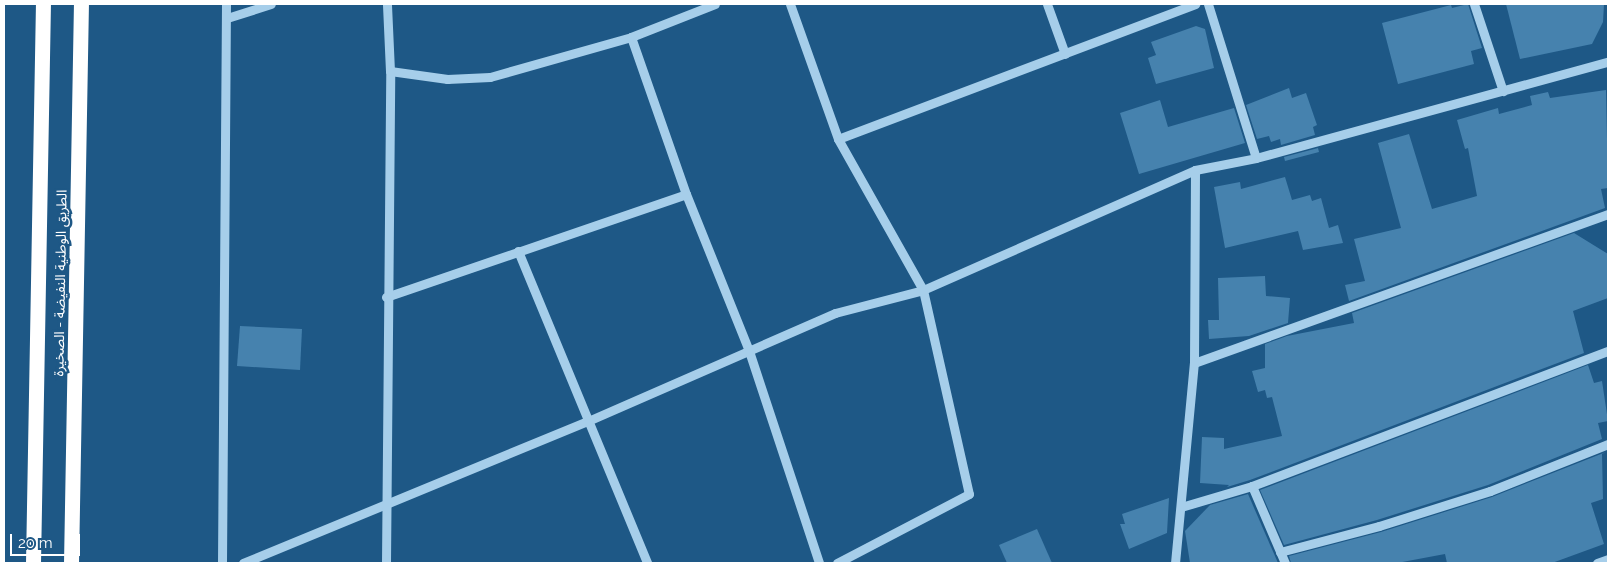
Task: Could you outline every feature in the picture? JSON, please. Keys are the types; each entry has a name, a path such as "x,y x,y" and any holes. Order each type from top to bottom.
{"highway":[{"name":"الطريق الوطنية النفيضة - الصخيرة","path":"34,563 43,4"},
{"name":"الطريق الوطنية النفيضة - الصخيرة","path":"71,563 81,4"}],"street":[{"path":"222,563 226,4"},
{"path":"227,18 271,4"},
{"path":"386,563 386,297 390,72 387,4"},
{"path":"390,72 447,78 490,77 631,37 715,4"},
{"path":"790,4 838,139 923,290 969,494 838,563"},
{"path":"1047,4 1065,54"},
{"path":"838,139 1195,4"},
{"path":"1208,4 1256,158"},
{"path":"1474,4 1503,91"},
{"path":"631,37 686,194 749,352 820,563"},
{"path":"243,563 386,506 588,421 835,313 923,290 1196,170 1256,158 1608,62"},
{"path":"1175,563 1194,363 1196,170"},
{"path":"386,297 686,194"},
{"path":"1194,363 1608,214"},
{"path":"518,251 647,563"},
{"path":"1181,507 1252,486 1608,351"},
{"path":"1280,552 1379,526 1490,491 1608,444"},
{"path":"1252,486 1285,563"},
{"path":"1598,563 1608,559"}],"building":[{"path":"1468,4 1482,48 1471,51 1474,64 1398,84 1382,23 1451,5 1452,8"},
{"path":"1506,4 1604,4 1603,22 1592,44 1520,59"},
{"path":"1196,26 1205,29 1214,68 1156,84 1148,58 1156,55 1151,42"},
{"path":"1289,88 1292,98 1306,93 1317,125 1313,127 1315,135 1281,145 1280,139 1271,142 1269,136 1257,139 1246,105"},
{"path":"1606,90 1608,188 1601,189 1605,208 1349,301 1345,285 1365,281 1354,239 1401,228 1378,143 1409,134 1432,209 1477,196 1468,148 1465,149 1457,120 1498,108 1499,114 1532,105 1530,96 1548,92 1550,98"},
{"path":"1160,100 1168,127 1234,108 1245,143 1139,174 1120,113"},
{"path":"1318,148 1319,152 1285,161 1284,157"},
{"path":"1285,177 1292,200 1310,195 1312,201 1321,198 1329,228 1338,225 1343,243 1303,250 1298,231 1225,248 1214,187 1240,182 1241,189"},
{"path":"1574,233 1608,254 1608,298 1573,311 1584,353 1250,480 1227,487 1229,485 1200,483 1202,437 1224,438 1224,449 1282,436 1272,397 1267,398 1265,390 1258,392 1252,371 1265,368 1265,344 1287,336 1354,323 1352,313"},
{"path":"1265,276 1266,296 1290,298 1288,323 1249,336 1209,339 1208,320 1219,320 1218,278"},
{"path":"240,326 302,329 300,370 237,366"},
{"path":"1588,365 1594,383 1602,381 1608,421 1598,423 1602,439 1488,485 1377,520 1284,545 1260,490"},
{"path":"1606,452 1602,454 1603,499 1591,503 1604,544 1552,563 1447,563 1445,554 1397,563 1291,563 1289,556 1381,532 1492,497"},
{"path":"1248,494 1278,563 1190,563 1185,531 1210,505"},
{"path":"1169,498 1167,533 1129,549 1120,524 1125,524 1122,514"},
{"path":"1037,529 1052,563 1007,563 999,545"}]}
